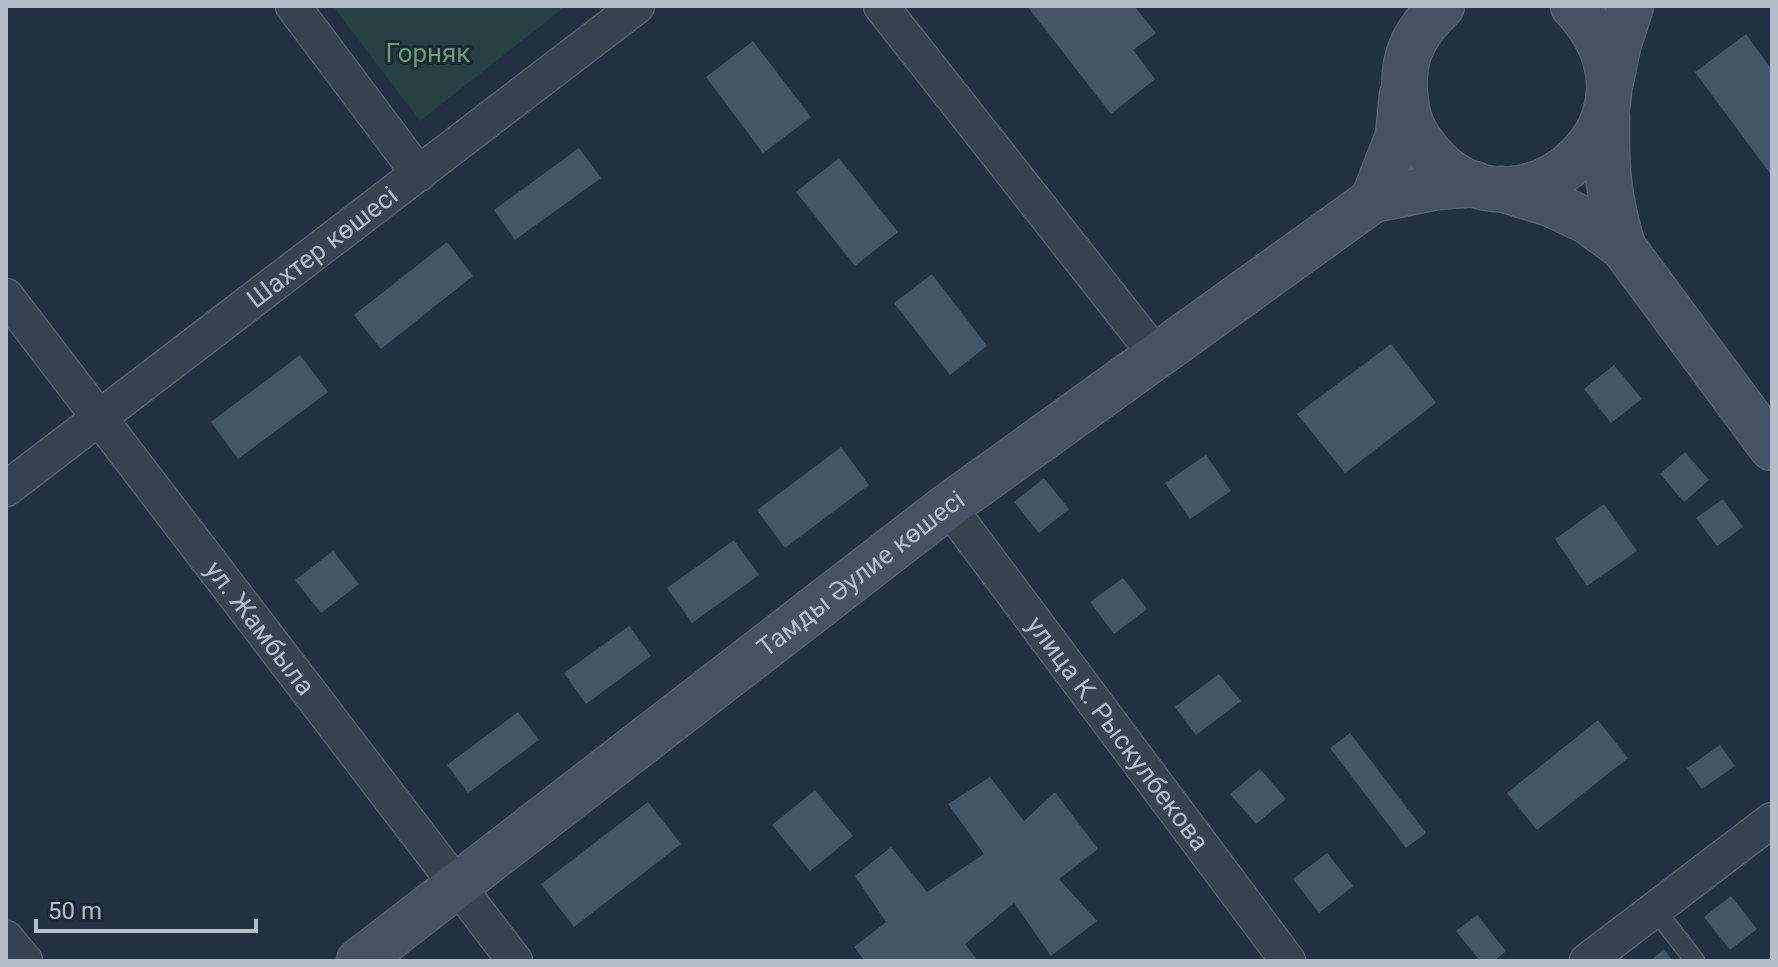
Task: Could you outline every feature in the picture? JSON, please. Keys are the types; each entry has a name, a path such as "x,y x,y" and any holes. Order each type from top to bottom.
{"street":[{"path":"293,6 419,174"},
{"name":"Шахтер көшесі","path":"6,489 637,6"},
{"path":"881,6 1157,356"},
{"path":"1373,200 1398,136 1409,6"},
{"path":"1442,6 1423,24 1405,69 1407,115 1422,145 1445,169 1488,186 1551,204 1587,221 1623,247 1772,448"},
{"path":"1573,6 1592,26 1606,53 1606,171 1610,202 1623,247"},
{"path":"1373,200 1437,187 1536,185 1567,169 1592,144 1608,98 1618,46 1631,6"},
{"name":"Тамды Әулие көшесі","path":"359,961 948,506 1373,200"},
{"name":"ул. Жамбыла","path":"6,296 515,961"},
{"name":"улица К. Рыскулбекова","path":"948,506 1288,961"},
{"path":"1587,961 1772,820"},
{"path":"6,938 25,961"}],"lane":[{"path":"1655,909 1695,961"}],"green space":[{"name":"Горняк","path":"333,6 566,6 420,121"}],"building":[{"path":"1027,6 1134,6 1156,33 1133,50 1155,79 1111,114"},
{"path":"1746,34 1772,70 1772,176 1695,72"},
{"path":"753,41 811,117 763,153 706,77"},
{"path":"579,148 601,178 515,240 494,210"},
{"path":"839,158 898,232 855,266 796,192"},
{"path":"447,242 473,276 381,349 354,315"},
{"path":"932,274 987,346 950,375 894,303"},
{"path":"1391,344 1436,403 1345,473 1297,414"},
{"path":"300,355 328,392 238,459 211,422"},
{"path":"1614,365 1642,399 1611,423 1584,389"},
{"path":"841,447 869,485 785,548 757,510"},
{"path":"1685,452 1709,480 1684,502 1660,474"},
{"path":"1206,455 1231,491 1190,519 1165,483"},
{"path":"1044,478 1069,509 1039,533 1014,502"},
{"path":"1723,499 1743,527 1717,546 1696,518"},
{"path":"1604,504 1637,551 1587,586 1555,539"},
{"path":"734,540 759,575 692,623 667,588"},
{"path":"333,551 359,584 321,613 295,580"},
{"path":"1123,578 1147,609 1114,634 1090,602"},
{"path":"629,626 651,656 586,704 564,673"},
{"path":"1219,674 1241,701 1196,735 1175,707"},
{"path":"518,712 539,740 468,793 447,765"},
{"path":"1598,720 1628,758 1537,830 1507,793"},
{"path":"1350,733 1426,833 1406,848 1330,748"},
{"path":"1720,745 1735,766 1702,789 1687,768"},
{"path":"1260,769 1286,799 1256,824 1230,794"},
{"path":"990,777 1024,821 1055,792 1098,849 1059,879 1097,921 1051,956 1014,903 965,944 978,961 865,961 854,947 886,922 855,876 891,847 927,892 984,854 948,804"},
{"path":"815,790 853,836 810,871 772,825"},
{"path":"648,802 681,844 574,927 541,884"},
{"path":"1327,853 1353,886 1319,913 1293,879"},
{"path":"1731,896 1757,929 1730,950 1704,917"},
{"path":"1477,915 1506,951 1494,961 1480,961 1456,931"},
{"path":"1664,949 1673,961 1650,961"}]}
